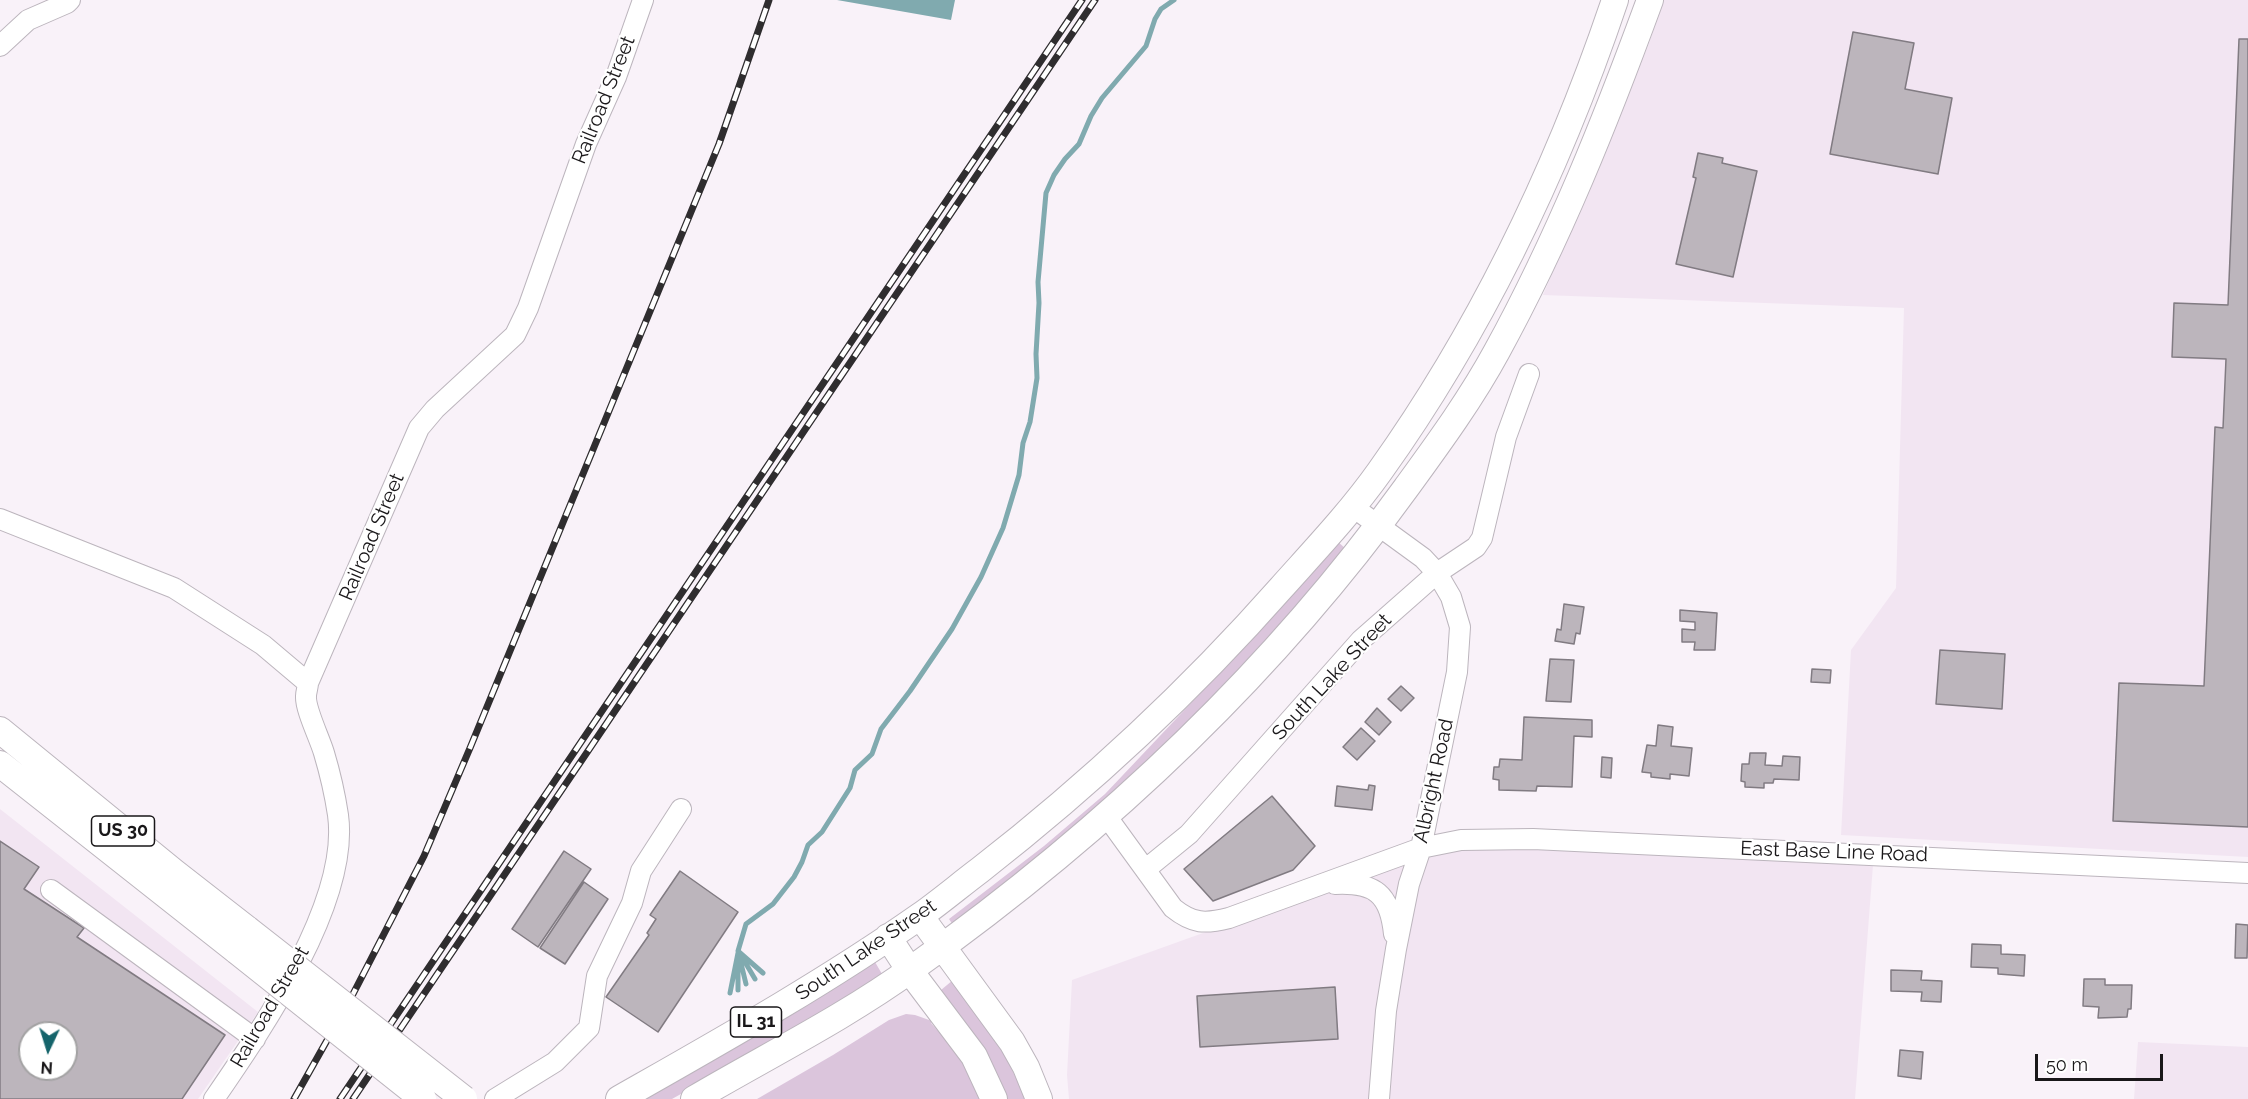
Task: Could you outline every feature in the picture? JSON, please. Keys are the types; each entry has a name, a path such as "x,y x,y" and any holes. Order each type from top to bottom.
{"main road":[{"name":"IL 31","path":"1353,507 1412,425 1510,253 1556,155 1599,48 1615,0"},
{"name":"IL 31","path":"1107,817 1249,679 1299,624 1379,525 1454,421 1496,353 1581,180 1650,0"},
{"name":"South Lake Street","path":"619,1099 764,1017 840,970 920,916 1068,798 1199,677 1248,626 1353,507"},
{"name":"US 30","path":"0,730 174,872 242,940 423,1099"},
{"name":"US 30","path":"0,764 464,1099"},
{"name":"South Lake Street","path":"694,1099 802,1038 910,971 1049,865 1107,817"},
{"path":"920,916 1012,1042 1026,1067 1039,1099"},
{"path":"888,937 910,971 974,1056 994,1099"}],"street":[{"path":"0,46 28,20 70,0"},
{"name":"Railroad Street","path":"214,1099 265,1025 309,942 333,878 340,836 338,813 324,753 305,698 308,683 419,428 435,409 515,335 528,308 586,144 616,77 643,0"},
{"name":"South Lake Street","path":"1146,869 1189,834 1361,640 1437,573 1476,547 1482,538 1506,437 1529,374"},
{"name":"Albright Road","path":"1353,507 1423,558 1437,573 1451,597 1460,627 1457,672 1421,848 1409,884 1395,949 1386,1011 1379,1099"},
{"path":"0,519 174,588 263,645 308,683"},
{"path":"495,1099 555,1062 589,1028 597,976 632,903 641,871 681,809"},
{"name":"East Base Line Road","path":"1107,817 1173,908 1185,918 1195,922 1229,918 1421,848 1461,840 1533,839 2248,873"},
{"path":"1321,885 1353,883 1369,887 1384,897 1392,917 1395,949"},
{"path":"51,890 255,1039"}],"shaded area":[{"path":"1664,0 2248,0 2248,857 1841,835 1851,650 1896,588 1904,308 1543,295 1649,43"},
{"path":"1337,541 1346,549 1255,657 1117,793 953,925 949,919 1044,846 1105,794 1280,609"},
{"path":"0,809 258,1012 198,1099 0,1099"},
{"path":"1461,844 1873,865 1855,1099 1069,1099 1067,1075 1072,980 1401,862"},
{"path":"875,962 882,974 878,978 773,1042 672,1099 642,1099"},
{"path":"953,980 1001,1046 1026,1099 1005,1099 982,1050 941,990"},
{"path":"906,1014 932,1021 931,1023 961,1057 983,1099 757,1099 889,1020"},
{"path":"2138,1042 2248,1047 2248,1099 2134,1099"}],"water":[{"path":"837,0 955,0 951,20"}],"building":[{"path":"1853,32 1914,43 1905,89 1952,98 1938,174 1830,154"},
{"path":"2239,39 2248,39 2248,827 2113,821 2119,683 2204,686 2215,427 2223,428 2226,359 2172,357 2174,303 2228,305"},
{"path":"1698,153 1723,158 1722,163 1757,171 1733,277 1676,264 1696,178 1693,177"},
{"path":"1564,604 1584,607 1580,634 1576,633 1574,644 1555,641 1557,629 1561,630"},
{"path":"1680,610 1717,613 1715,650 1694,650 1695,642 1682,642 1682,629 1695,630 1695,622 1680,621"},
{"path":"1940,650 2005,654 2002,709 1936,704"},
{"path":"1550,659 1574,660 1571,702 1546,701"},
{"path":"1812,669 1831,670 1830,683 1811,682"},
{"path":"1401,686 1414,698 1401,711 1388,699"},
{"path":"1377,708 1391,722 1379,735 1365,722"},
{"path":"1524,717 1592,720 1592,737 1574,736 1572,787 1537,786 1536,791 1499,790 1499,780 1493,779 1494,767 1499,767 1500,759 1522,760"},
{"path":"1658,725 1673,727 1671,746 1692,748 1689,776 1670,774 1670,779 1651,777 1651,773 1642,772 1647,745 1656,746"},
{"path":"1361,728 1375,741 1357,760 1343,747"},
{"path":"1750,753 1766,753 1765,765 1782,766 1783,756 1800,757 1799,780 1774,779 1773,783 1764,783 1764,788 1745,787 1745,782 1741,781 1742,764 1749,764"},
{"path":"1602,757 1612,758 1611,778 1601,777"},
{"path":"1369,785 1375,786 1372,810 1335,806 1337,786 1368,790"},
{"path":"1272,796 1315,846 1293,870 1213,901 1184,869"},
{"path":"0,841 39,867 24,889 84,928 77,937 225,1035 182,1099 0,1099"},
{"path":"564,851 591,869 538,947 512,929"},
{"path":"680,871 738,912 658,1032 606,997 649,935 647,933 656,919 650,915"},
{"path":"584,882 608,899 565,964 540,948"},
{"path":"2236,924 2248,925 2247,958 2235,958"},
{"path":"1972,944 2001,945 2001,954 2025,955 2024,976 1998,974 1998,968 1971,967"},
{"path":"1891,970 1922,971 1921,980 1942,981 1941,1002 1921,1001 1922,992 1891,991"},
{"path":"2084,979 2105,979 2105,985 2132,985 2131,1009 2128,1009 2127,1017 2098,1018 2099,1007 2083,1006"},
{"path":"1335,987 1338,1039 1200,1047 1197,996"},
{"path":"1900,1050 1923,1052 1921,1079 1898,1076"}],"waterway":[{"path":"746,984 738,951 746,924 773,904 794,877 808,845 822,832 850,788 855,770 872,754 881,729 952,629 981,577 1003,528 1019,475 1023,443 1030,422 1037,378 1038,282 1046,193 1054,175 1079,144 1102,98 1146,46 1155,19 1161,9 1174,0"},
{"path":"739,952 763,973"},
{"path":"730,993 738,953"},
{"path":"742,957 755,979"},
{"path":"738,964 738,990"}],"railway":[{"path":"294,1099 352,996 424,856 719,144 769,0"},
{"path":"340,1099 1082,0"},
{"path":"353,1099 1095,0"}]}
